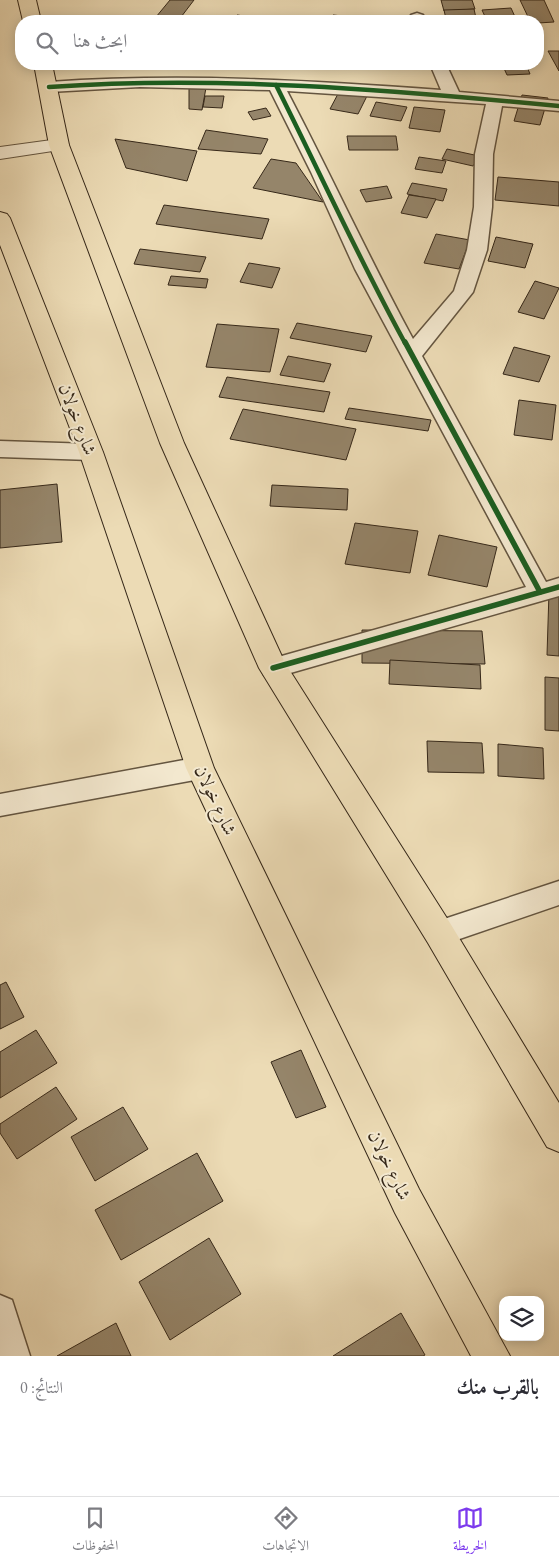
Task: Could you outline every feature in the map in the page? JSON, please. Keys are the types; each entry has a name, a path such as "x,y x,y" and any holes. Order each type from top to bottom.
{"main road":[{"path":"27,0 31,15"},
{"path":"45,70 59,145 172,443 272,668 439,933 559,1135"},
{"name":"شارع خولان","path":"0,218 91,452 200,768 407,1201 491,1356"}],"street":[{"path":"441,70 452,95"},
{"path":"49,87 138,82 276,85 452,95 559,106"},
{"path":"272,668 549,590 411,356 365,269 320,172 276,85"},
{"path":"411,356 464,292 477,250 483,207 484,154 496,100"},
{"path":"0,153 59,145"},
{"path":"0,449 91,452"},
{"path":"0,805 200,768"},
{"path":"439,933 559,893"},
{"path":"0,1312 12,1356"}],"building":[{"path":"170,0 194,0 183,15 158,15"},
{"path":"441,0 472,0 475,9 444,11"},
{"path":"520,0 544,0 554,22 544,23 544,15 527,15"},
{"path":"511,8 514,15 484,15 482,10"},
{"path":"474,9 475,15 445,15 444,10"},
{"path":"548,51 559,51 559,71"},
{"path":"505,70 528,70 530,74 507,75"},
{"path":"189,81 207,82 202,110 189,109"},
{"path":"339,92 367,96 358,114 330,109"},
{"path":"522,95 548,98 540,125 514,121"},
{"path":"205,96 224,96 222,108 203,107"},
{"path":"376,102 407,107 401,121 370,116"},
{"path":"414,107 445,110 440,132 409,128"},
{"path":"266,108 271,116 253,120 248,112"},
{"path":"206,130 268,139 261,154 198,149"},
{"path":"347,136 396,136 398,150 349,150"},
{"path":"115,139 197,151 187,181 126,168"},
{"path":"447,149 479,156 473,166 442,159"},
{"path":"419,157 446,161 442,173 415,169"},
{"path":"271,159 296,163 323,202 253,188"},
{"path":"498,177 559,182 559,206 495,200"},
{"path":"412,183 447,189 443,201 407,194"},
{"path":"387,186 392,198 366,202 360,190"},
{"path":"409,195 436,199 427,218 401,213"},
{"path":"164,205 269,219 262,239 156,224"},
{"path":"436,234 470,240 459,269 424,263"},
{"path":"496,237 533,244 525,268 488,261"},
{"path":"140,249 206,257 200,272 134,264"},
{"path":"249,263 280,268 272,288 240,282"},
{"path":"171,276 208,279 206,288 168,285"},
{"path":"535,281 559,288 544,319 518,312"},
{"path":"297,323 372,336 366,352 290,338"},
{"path":"217,324 279,329 270,372 206,367"},
{"path":"514,347 550,356 539,382 503,374"},
{"path":"288,356 331,364 324,382 280,375"},
{"path":"227,377 330,392 324,412 219,397"},
{"path":"519,400 556,405 552,440 514,435"},
{"path":"349,408 431,420 428,431 345,419"},
{"path":"243,409 356,429 346,460 230,439"},
{"path":"57,484 62,542 0,548 0,490"},
{"path":"272,485 348,489 347,510 270,506"},
{"path":"355,523 418,531 410,573 345,564"},
{"path":"439,535 497,547 487,587 428,575"},
{"path":"549,592 559,593 559,656 547,655"},
{"path":"362,630 482,631 485,664 362,663"},
{"path":"390,660 480,665 481,689 389,684"},
{"path":"545,677 559,678 559,731 545,730"},
{"path":"427,741 482,743 484,773 428,772"},
{"path":"498,744 543,748 544,779 498,776"},
{"path":"6,982 24,1017 0,1029 0,985"},
{"path":"36,1030 57,1063 0,1098 0,1052"},
{"path":"301,1050 326,1107 296,1118 271,1062"},
{"path":"56,1087 77,1119 17,1159 0,1133 0,1124"},
{"path":"123,1107 148,1149 95,1181 71,1137"},
{"path":"197,1153 223,1201 121,1260 95,1210"},
{"path":"209,1238 241,1294 170,1340 139,1282"},
{"path":"401,1313 425,1355 333,1356"},
{"path":"116,1323 131,1356 57,1356"}],"cycle path":[{"path":"49,87 129,82 192,82 402,92 559,106"},
{"path":"276,85 320,172 365,269 540,592"},
{"path":"273,668 559,587"}]}
